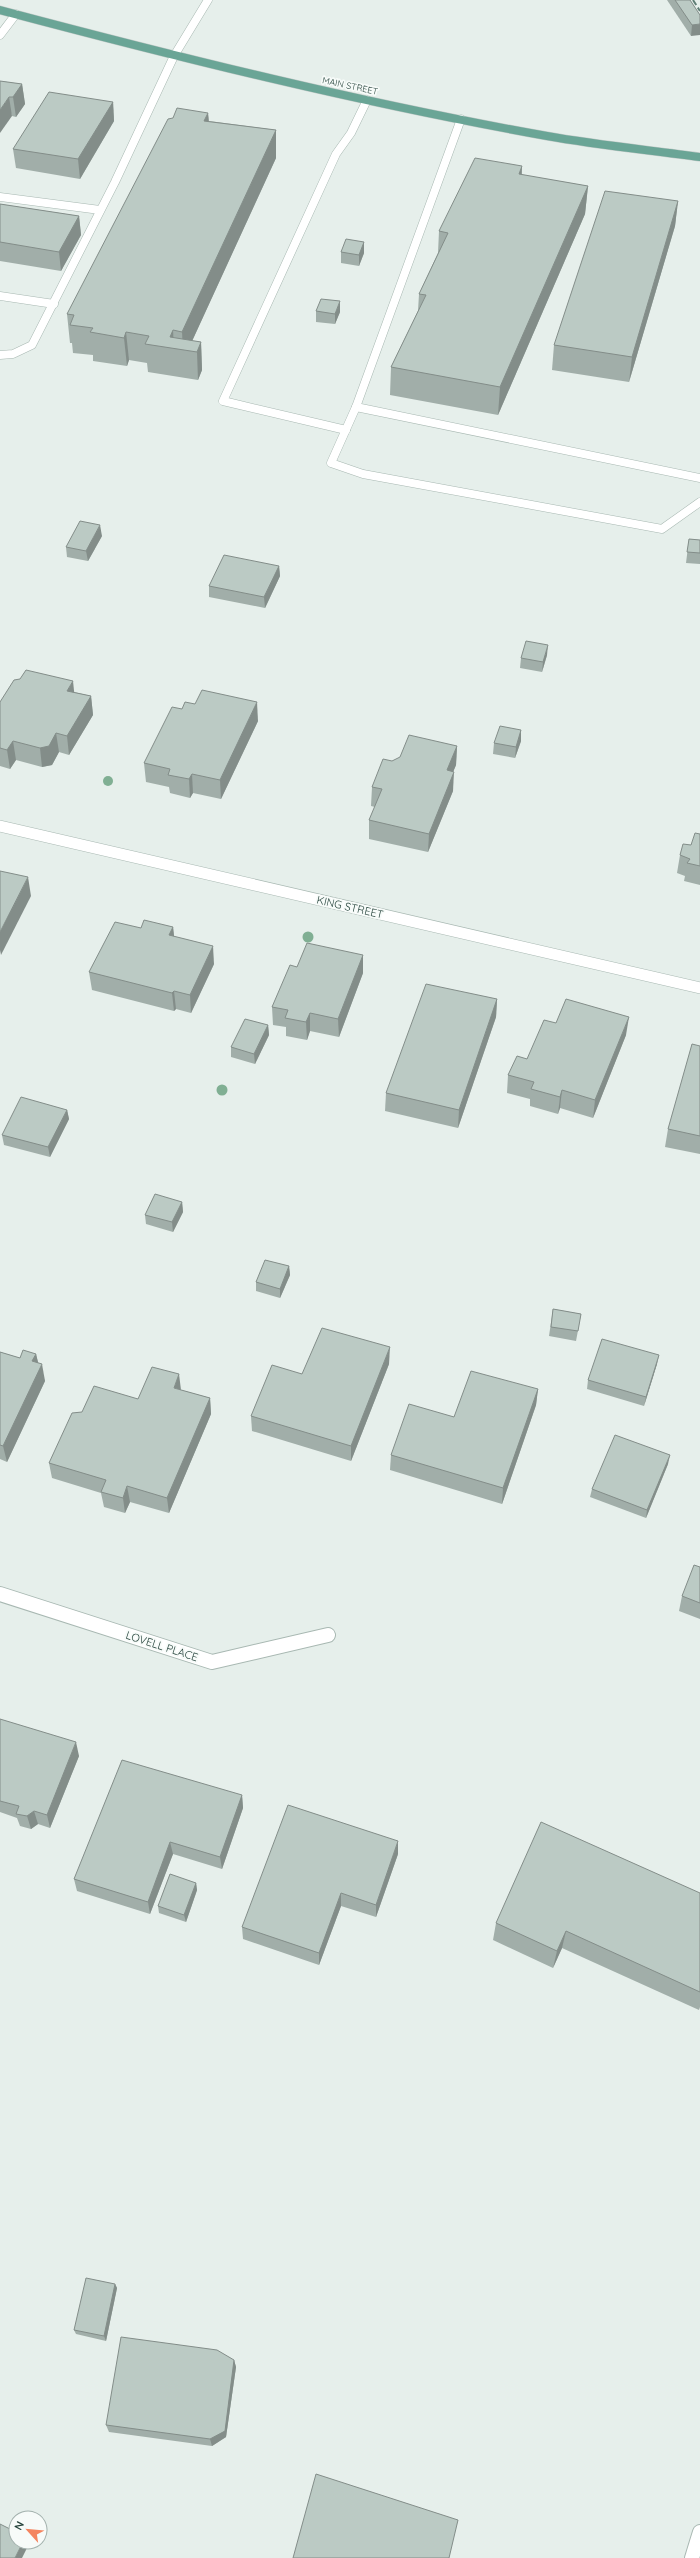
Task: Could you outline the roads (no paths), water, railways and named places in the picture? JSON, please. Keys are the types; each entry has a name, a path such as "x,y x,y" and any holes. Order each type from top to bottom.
{"main road":[{"name":"MAIN STREET","path":"0,10 174,56 367,100 548,136 700,157"}],"street":[{"path":"0,355 13,354 32,345 54,304 174,56 208,0"},
{"path":"0,35 16,14"},
{"path":"346,430 223,401 336,154 351,133 367,100"},
{"path":"461,119 436,194 387,318 356,407 331,463 363,474 662,530 700,502"},
{"path":"0,197 100,210"},
{"path":"0,296 54,304"},
{"path":"356,407 700,478"},
{"name":"KING STREET","path":"0,826 700,988"},
{"name":"LOVELL PLACE","path":"0,1594 212,1662 328,1635"},
{"path":"692,2558 700,2532"}],"railway":[{"path":"693,0 700,11"}]}
